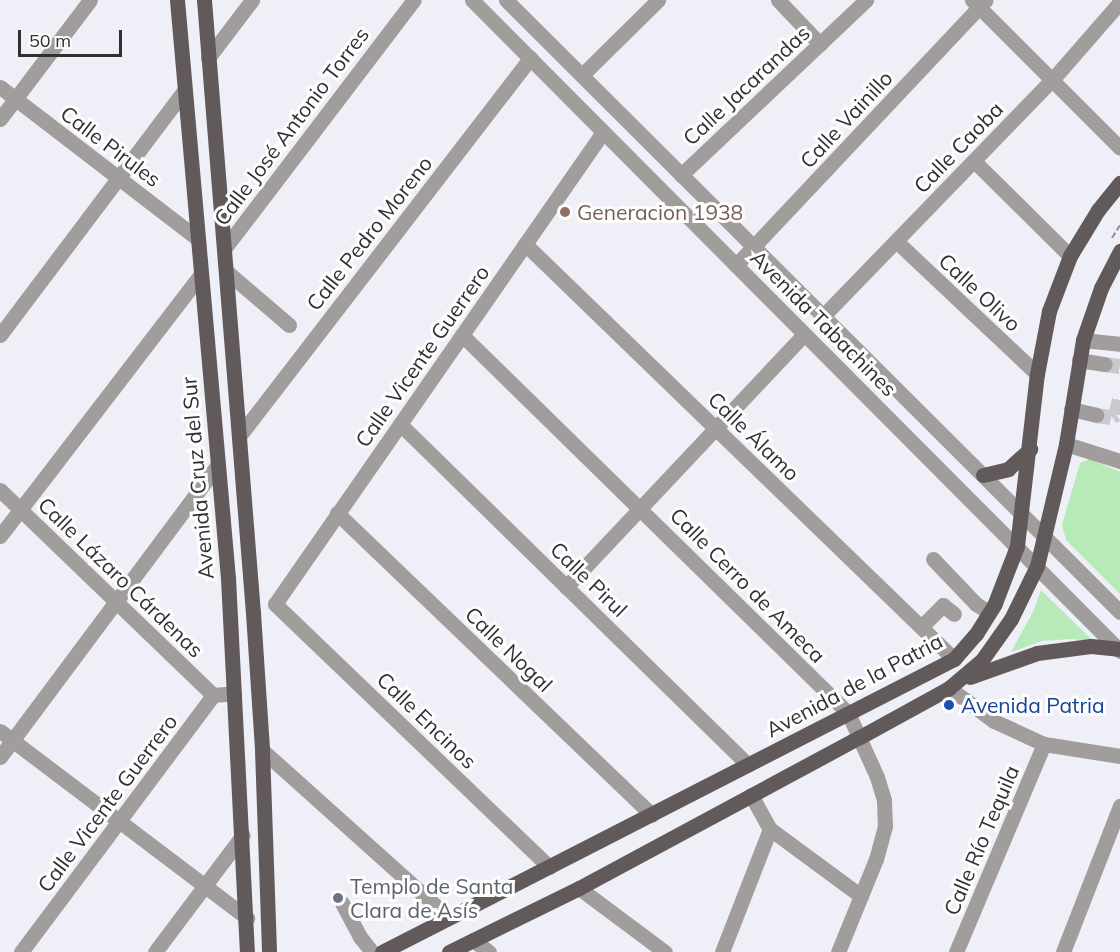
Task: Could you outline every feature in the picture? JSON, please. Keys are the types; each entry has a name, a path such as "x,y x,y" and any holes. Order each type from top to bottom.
{"main road":[{"name":"Avenida Cruz del Sur","path":"177,0 228,578 243,835 247,952"},
{"path":"204,0 253,613 262,750 269,952"},
{"name":"Avenida de la Patria","path":"382,952 954,659 976,634 989,612 1017,546 1030,450 1036,374 1049,311 1070,256 1098,210 1120,183"},
{"path":"954,685 982,660 998,641 1037,566 1066,444 1083,340 1101,288 1120,251"},
{"path":"983,475 1008,469 1030,450"},
{"path":"449,952 579,888 954,685 1037,653 1091,646 1119,650"}],"street":[{"path":"0,119 90,0"},
{"path":"208,58 252,0"},
{"name":"Calle José Antonio Torres","path":"224,249 414,0"},
{"name":"Avenida Tabachines","path":"472,0 1119,650"},
{"name":"Avenida Tabachines","path":"506,0 1120,612"},
{"path":"582,75 658,0"},
{"path":"778,0 820,44"},
{"name":"Calle Jacarandas","path":"681,175 866,0"},
{"name":"Calle Caoba","path":"822,317 1052,80 1120,2"},
{"path":"979,3 1120,148"},
{"name":"Calle Vainillo","path":"736,265 979,3"},
{"name":"Calle Pedro Moreno","path":"240,435 530,58"},
{"name":"Calle Pirules","path":"0,87 197,238"},
{"path":"0,334 184,91"},
{"name":"Calle Vicente Guerrero","path":"275,604 603,132"},
{"path":"974,161 1070,256"},
{"name":"Calle Olivo","path":"896,241 1036,374"},
{"name":"Calle Álamo","path":"525,244 954,659"},
{"path":"226,271 289,325"},
{"path":"0,536 200,275"},
{"path":"566,587 804,334"},
{"name":"Calle Cerro de Ameca","path":"462,335 848,713 860,737 884,800 885,826 876,859 838,952"},
{"path":"1083,340 1120,344"},
{"path":"1079,360 1105,364"},
{"path":"1071,409 1096,415"},
{"name":"Calle Pirul","path":"400,424 748,765"},
{"path":"1066,444 1120,460"},
{"path":"0,757 6,736 116,602 217,466"},
{"name":"Calle Lázaro Cárdenas","path":"0,490 213,695"},
{"name":"Calle Nogal","path":"338,513 652,815"},
{"path":"933,559 976,603 989,612"},
{"path":"253,613 275,604"},
{"name":"Calle Encinos","path":"275,604 549,867"},
{"path":"921,627 943,605 954,614"},
{"path":"954,685 994,721 1044,744 1120,756"},
{"path":"213,695 234,693"},
{"name":"Calle Vicente Guerrero","path":"21,952 213,695"},
{"path":"6,736 247,918"},
{"name":"Calle Río Tequila","path":"956,952 1044,744"},
{"path":"262,750 449,918"},
{"path":"751,795 770,828 861,896"},
{"path":"1063,952 1120,806"},
{"path":"722,952 770,828"},
{"path":"155,952 243,835"},
{"path":"579,888 665,952"},
{"path":"342,903 361,938 372,952"},
{"path":"473,940 489,952"}],"green space":[{"path":"1090,459 1120,472 1120,594 1066,540 1062,525 1080,463"},
{"path":"1041,590 1093,641 1071,639 1042,641 1011,652 1034,610"}],"tunnel":[{"path":"1105,364 1120,366"},
{"path":"1096,415 1112,417 1116,414 1120,397"}],"place":[{"name":"Generacion 1938","path":"565,212"},
{"name":"Avenida Patria","path":"949,705"},
{"name":"Templo de Santa Clara de Asís","path":"338,898"}]}
